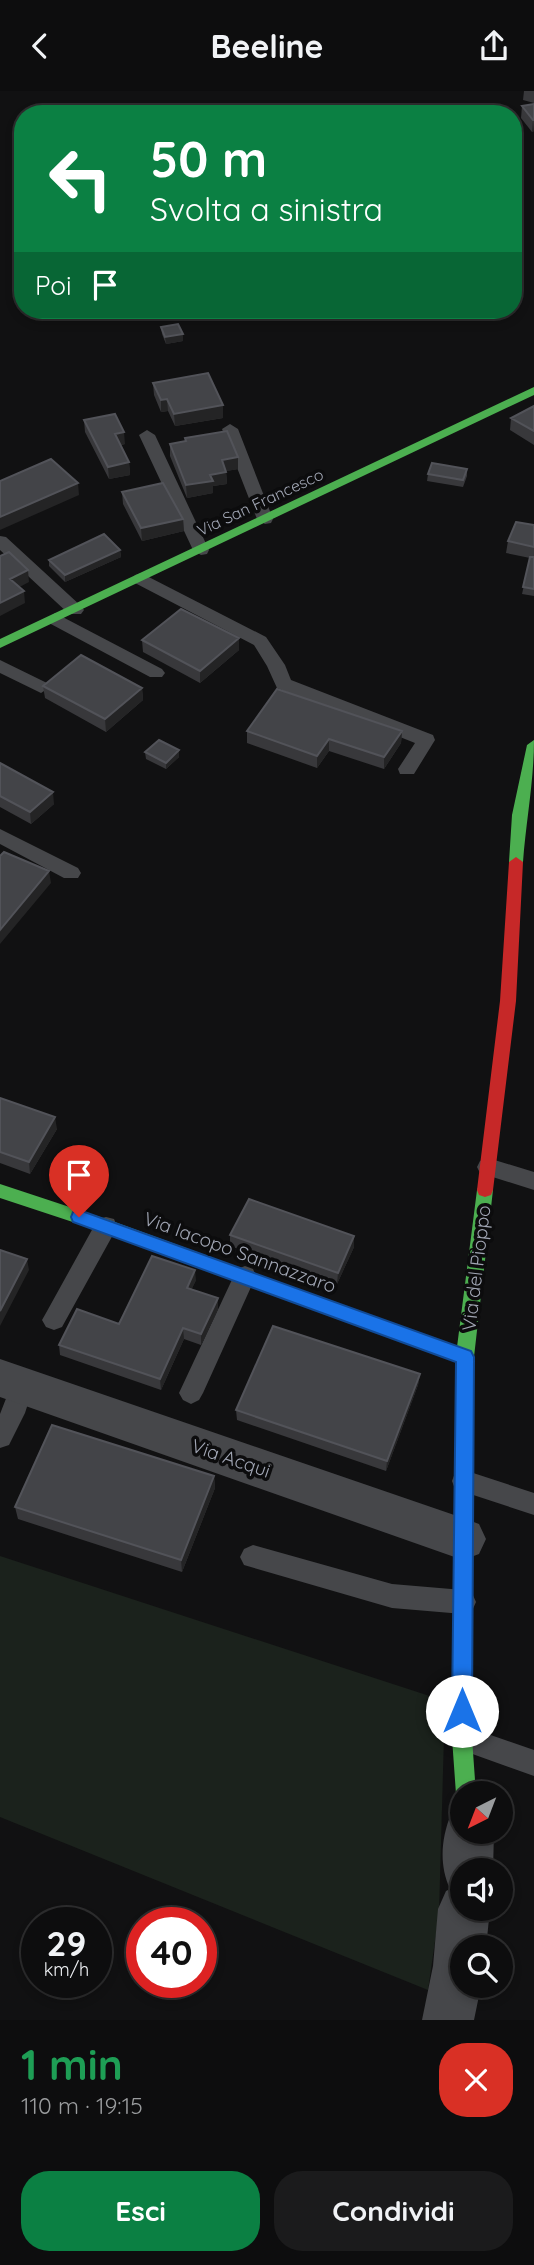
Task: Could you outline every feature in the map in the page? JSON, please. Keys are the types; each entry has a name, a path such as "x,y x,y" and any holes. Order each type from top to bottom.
{"street":[{"name":"Via San Francesco","path":"0,644 534,391"},
{"name":"Via del Pioppo","path":"465,1781 462,1738 465,1357 508,1001 519,815 534,745"},
{"name":"Via Iacopo Sannazzaro","path":"0,1191 106,1226 465,1357"},
{"name":"Via Acqui","path":"11,1381 463,1539"},
{"path":"448,2020 459,1965 463,1921"}],"lane":[{"path":"230,429 265,519"},
{"path":"147,435 201,549"},
{"path":"0,541 75,610"},
{"path":"141,579 260,641 276,665 283,684 426,740 407,769"},
{"path":"55,619 156,673"},
{"path":"0,666 41,687"},
{"path":"0,836 71,873"},
{"path":"488,1167 534,1181"},
{"path":"54,1320 106,1226"},
{"path":"191,1393 245,1276"},
{"path":"0,1437 13,1413 11,1381"},
{"path":"464,1481 534,1504"},
{"path":"253,1557 392,1596 463,1602"},
{"path":"462,1738 534,1763"}],"shaded area":[{"path":"0,1556 445,1701 439,1913 428,1990 0,1817"}],"building":[{"path":"534,104 534,120 533,120 522,106"},
{"path":"178,324 183,334 165,337 161,327"},
{"path":"208,373 223,405 174,414 167,399 161,400 153,383"},
{"path":"534,406 534,431 511,418"},
{"path":"115,414 124,432 115,434 129,462 108,467 84,420"},
{"path":"227,431 238,457 222,460 226,472 210,475 213,481 186,485 170,444 186,441 185,438"},
{"path":"51,459 78,483 0,517 0,481"},
{"path":"432,463 467,469 463,480 428,474"},
{"path":"163,483 183,519 141,528 122,492"},
{"path":"516,522 534,525 534,547 508,541"},
{"path":"104,534 120,550 65,575 49,560"},
{"path":"9,552 28,570 10,579 24,591 0,603 0,556"},
{"path":"530,557 534,557 534,589 523,587"},
{"path":"181,609 239,638 200,671 142,640"},
{"path":"81,655 142,688 105,719 43,686"},
{"path":"277,689 402,731 384,757 329,739 317,756 247,731"},
{"path":"159,740 179,750 166,763 145,752"},
{"path":"0,763 53,792 30,812 0,796"},
{"path":"4,852 49,871 0,930 0,856"},
{"path":"0,1098 55,1117 29,1162 0,1152"},
{"path":"249,1199 354,1236 338,1273 230,1235"},
{"path":"0,1250 27,1259 0,1311"},
{"path":"152,1256 195,1270 187,1288 218,1298 201,1334 183,1328 160,1379 59,1345 77,1309 119,1324"},
{"path":"273,1326 420,1374 387,1461 236,1410"},
{"path":"52,1425 214,1476 181,1560 15,1507"}],"traffic: fast":[{"path":"0,644 534,391"},
{"path":"516,862 519,815 534,745"},
{"path":"465,1781 462,1738 465,1357 485,1190"},
{"path":"0,1191 106,1226 465,1357"}],"traffic: jam":[{"path":"485,1190 508,1001 516,862"}],"route":[{"path":"79,1217 465,1357 462,1711"}]}
